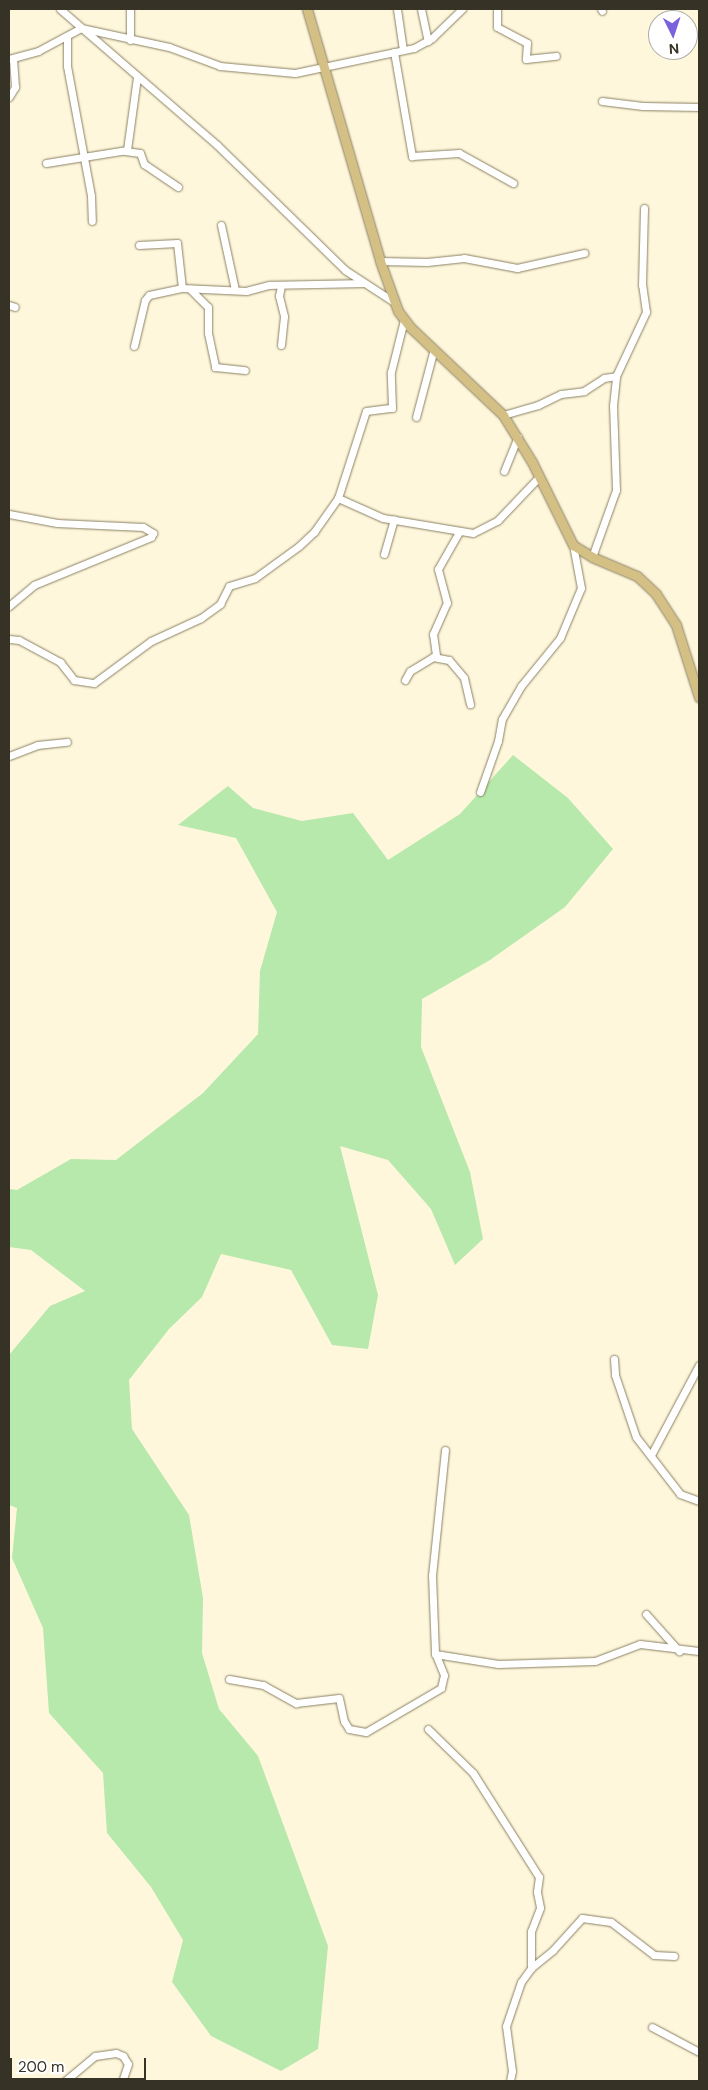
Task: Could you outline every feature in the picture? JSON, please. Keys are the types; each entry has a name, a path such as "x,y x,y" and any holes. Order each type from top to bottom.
{"main road":[{"path":"307,9 322,69 380,261 394,302 404,320 503,415 518,437 573,544 592,557 637,576 656,594 676,625 699,697"}],"street":[{"path":"60,9 217,145 345,270 394,302"},
{"path":"130,9 130,40"},
{"path":"397,9 403,50"},
{"path":"421,9 424,36 428,41"},
{"path":"9,97 15,87 11,59 38,51 81,28 169,47 220,66 276,73 322,69 403,50 428,41 462,9"},
{"path":"497,9 497,27 527,43 526,59 556,56"},
{"path":"67,36 67,66 92,221"},
{"path":"394,52 412,156 459,153 513,183"},
{"path":"126,151 137,77"},
{"path":"602,101 643,106 699,107"},
{"path":"46,163 126,151 140,153 144,164 178,187"},
{"path":"592,557 616,490 613,406 616,376 646,312 642,285 644,208"},
{"path":"220,225 235,290"},
{"path":"139,244 177,243 182,288"},
{"path":"380,261 427,262 464,258 517,268 584,253"},
{"path":"134,346 146,297 182,288 235,290 363,283"},
{"path":"281,286 279,296 284,316 281,345"},
{"path":"190,289 208,307 208,333 215,367 245,370"},
{"path":"9,639 19,640 60,662 74,680 99,681 151,641 192,624 208,613 220,604 229,586 256,578 299,546 314,532 338,498 366,411 392,408 391,372 404,320"},
{"path":"416,417 434,349"},
{"path":"503,415 538,405 561,394 584,391 604,378 616,376"},
{"path":"504,471 518,437"},
{"path":"338,498 372,514 394,520 434,524 459,532 473,533 490,526 539,478"},
{"path":"9,514 50,522 143,527 153,533 151,536 34,585 9,606"},
{"path":"384,554 394,520"},
{"path":"436,655 433,634 446,603 438,569 459,532"},
{"path":"480,792 491,753 498,741 502,719 521,686 560,638 581,588 573,544"},
{"path":"405,680 418,664 436,655 449,660 460,670 470,704"},
{"path":"9,756 37,745 67,742"},
{"path":"614,1359 615,1375 634,1435 652,1455 680,1494 699,1501"},
{"path":"652,1455 699,1365"},
{"path":"230,1679 263,1685 296,1703 340,1698 349,1729 366,1732 441,1688 444,1675 433,1651 432,1575 445,1450"},
{"path":"646,1614 679,1651"},
{"path":"436,1655 498,1664 595,1661 640,1644 679,1651 699,1651"},
{"path":"428,1729 473,1773 539,1877 537,1892 540,1908 530,1931 531,1968"},
{"path":"510,2081 507,2020 521,1982 531,1968 553,1950 582,1918 611,1922 654,1955 674,1956"},
{"path":"652,2027 699,2052"},
{"path":"65,2081 95,2056 116,2053 123,2056 128,2064 122,2081"}],"green space":[{"path":"513,755 568,798 613,849 565,907 490,960 422,999 421,1047 470,1172 483,1239 455,1265 431,1209 388,1160 340,1146 378,1295 368,1349 332,1345 291,1270 221,1254 202,1297 169,1329 129,1380 132,1429 189,1515 203,1598 202,1653 219,1709 258,1756 328,1946 318,2049 281,2071 211,2036 172,1982 183,1940 151,1887 107,1833 103,1773 49,1713 43,1628 12,1558 17,1508 9,1505 9,1355 50,1306 85,1291 31,1250 9,1247 9,1189 17,1190 71,1159 116,1160 203,1093 258,1034 260,971 277,912 236,838 178,825 228,786 253,808 302,821 353,813 388,860 460,814"}]}
